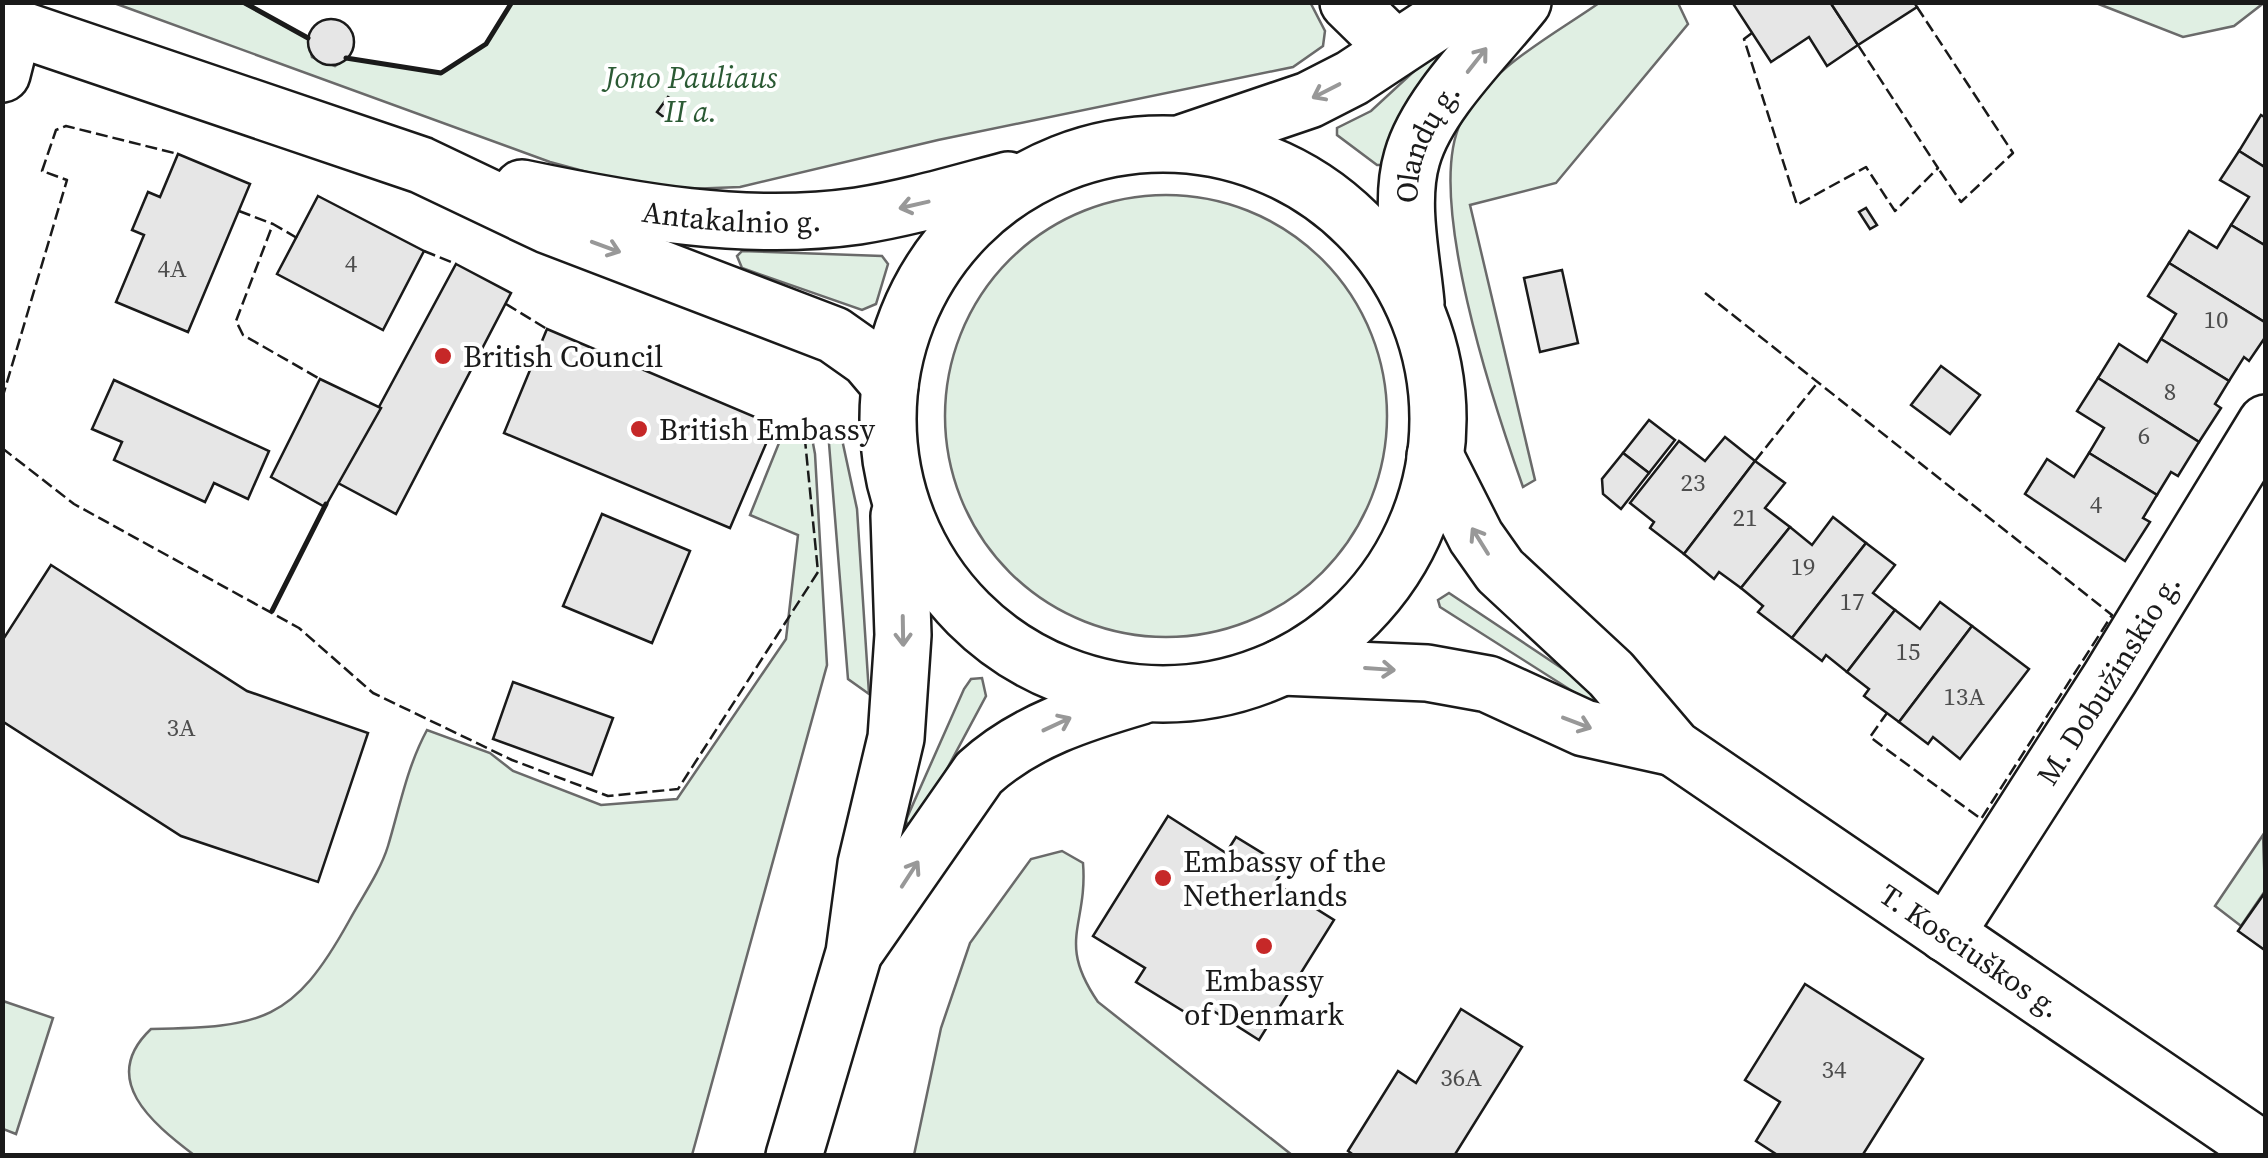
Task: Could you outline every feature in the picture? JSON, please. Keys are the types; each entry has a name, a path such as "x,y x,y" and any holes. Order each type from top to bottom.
{"main road":[{"path":"1348,2 1394,48"},
{"path":"1177,144 1309,100 1352,78 1468,2"},
{"name":"Olandų g.","path":"1416,311 1408,193 1412,159 1426,124 1522,2"},
{"name":"Antakalnio g.","path":"6,41 421,166 604,204 731,222 856,216 916,205 1042,170"},
{"path":"794,1156 854,953 866,864 896,738 902,684 898,498 888,435 890,385 910,308 934,266 964,228 1000,196 1042,170 1094,152 1148,143 1177,144 1248,157 1291,175 1330,200 1392,267 1416,311 1432,358 1438,407 1435,456 1423,509 1400,558 1368,602 1328,639 1282,667 1234,685 1144,695 1077,715 1001,753 979,773 854,953"},
{"name":"Antakalnio g.","path":"421,166 547,225 834,335 868,360 890,385"},
{"name":"M. Dobužinskio g.","path":"1946,934 2110,678 2266,423"},
{"name":"T. Kosciuškos g.","path":"1435,456 1476,537 1500,571 1541,614 1611,674 1674,748 2266,1152"},
{"path":"898,498 919,548 949,593 988,632 1033,662 1082,682 1144,695"},
{"name":"T. Kosciuškos g.","path":"1282,667 1390,670 1488,684 1584,728 1674,748"}],"green space":[{"name":"Jono Pauliaus II a.","path":"512,2 1310,2 1325,31 1323,46 1293,67 938,140 740,187 688,189 635,185 550,162 114,3 243,3 308,38 312,57 335,66 346,58 440,73 486,44"},
{"path":"2265,2 2234,26 2183,37 2096,3"},
{"path":"1488,3 1385,165 1377,165 1337,135 1337,128 1371,111"},
{"path":"1599,3 1678,3 1688,24 1556,183 1470,205 1535,480 1523,487 1481,357 1468,303 1451,200 1452,156 1461,122 1487,86 1522,55"},
{"path":"1166,195 1209,200 1250,212 1289,233 1322,260 1349,293 1370,332 1382,373 1387,416 1382,459 1370,500 1349,539 1322,572 1289,599 1250,620 1209,632 1166,637 1123,632 1082,620 1043,599 1010,572 983,539 962,500 950,459 945,416 950,373 962,332 983,293 1010,260 1043,233 1082,212 1123,200"},
{"path":"742,251 882,256 888,264 876,304 862,310 742,268 737,256"},
{"path":"797,428 812,438 815,454 827,665 692,1155 194,1155 162,1129 137,1099 130,1082 129,1065 136,1047 151,1029 248,1021 291,999 310,980 329,955 380,865 409,772 427,730 490,753 513,771 601,805 677,799 786,639 798,535 750,515 781,438"},
{"path":"840,430 857,509 869,694 848,679 828,431"},
{"path":"1449,593 1602,695 1599,708 1440,607 1438,600"},
{"path":"982,678 986,696 917,825 908,829 906,820 964,689 971,679"},
{"path":"2263,835 2265,891 2241,926 2215,906"},
{"path":"1062,851 1083,863 1076,948 1086,981 1098,1002 1292,1155 914,1155 941,1028 970,943 1031,859"},
{"path":"3,1001 53,1018 16,1134 3,1129"}],"building":[{"path":"1732,2 1830,2 1858,45 1827,66 1809,37 1771,62"},
{"path":"1830,2 1914,2 1917,7 1858,45"},
{"path":"331,19 347,26 354,42 347,58 331,65 315,58 308,42 315,26"},
{"path":"668,97 685,108 673,124 657,112"},
{"path":"2261,115 2266,118 2266,168 2239,151"},
{"path":"2239,151 2266,168 2266,246 2231,225 2249,197 2220,180"},
{"path":"178,154 250,184 188,332 116,302 144,235 132,230 148,192 160,197"},
{"path":"318,196 424,251 383,330 277,274"},
{"path":"1866,208 1877,225 1870,229 1859,212"},
{"path":"2231,225 2266,246 2266,323 2169,263 2189,231 2217,248"},
{"path":"2169,263 2266,323 2266,336 2249,361 2244,357 2229,381 2161,339 2176,314 2148,296"},
{"name":"British Council","path":"456,264 511,293 396,514 338,483"},
{"path":"1562,270 1578,343 1540,352 1524,278"},
{"name":"British Embassy","path":"547,329 774,425 730,528 504,433"},
{"path":"2161,339 2229,381 2215,404 2221,408 2199,442 2098,378 2119,344 2147,362"},
{"path":"1941,366 1980,395 1950,434 1911,405"},
{"path":"2098,378 2199,442 2178,476 2171,472 2157,495 2089,453 2104,428 2077,411"},
{"path":"320,379 381,408 325,507 271,477"},
{"path":"114,380 269,451 248,499 214,483 205,502 114,460 122,442 92,429"},
{"path":"1649,420 1675,440 1649,473 1623,453"},
{"path":"1725,437 1755,461 1684,554 1650,528 1654,522 1630,503 1679,441 1705,461"},
{"path":"1623,453 1649,473 1621,509 1603,494 1602,479"},
{"path":"2089,453 2157,495 2143,518 2150,522 2125,561 2025,494 2047,459 2074,477"},
{"path":"1755,461 1785,483 1765,508 1790,527 1741,588 1719,572 1714,579 1684,554"},
{"path":"602,514 690,551 652,643 563,606"},
{"path":"1833,517 1866,543 1792,638 1758,612 1763,606 1741,588 1790,527 1812,545"},
{"path":"1866,543 1895,565 1873,593 1895,610 1847,672 1826,655 1822,661 1792,638"},
{"path":"51,565 247,691 368,733 318,882 181,836 2,721 2,641"},
{"path":"1940,602 1972,626 1899,722 1864,696 1869,689 1847,672 1895,610 1920,629"},
{"path":"1972,626 2029,669 1960,759 1933,737 1928,744 1899,722"},
{"path":"513,682 613,718 592,775 493,739"},
{"path":"1168,816 1226,853 1236,837 1285,867 1275,883 1334,920 1259,1040 1204,1005 1196,1019 1136,982 1145,968 1093,936"},
{"path":"2266,891 2266,951 2238,931"},
{"path":"1805,984 1923,1059 1862,1156 1779,1156 1756,1141 1780,1102 1745,1080"},
{"path":"1461,1009 1522,1047 1454,1156 1355,1156 1348,1151 1398,1071 1416,1083"}],"fence":[{"path":"1917,7 2013,153 1961,202 1938,168"},
{"path":"1752,33 1744,39 1797,205 1866,167 1895,211 1938,168 1858,45"},
{"path":"2,399 67,180 42,171 56,130 66,126 178,154"},
{"path":"239,211 273,224"},
{"path":"297,238 273,224 236,321 243,335 320,379"},
{"path":"424,251 456,264"},
{"path":"1705,293 2112,615 1981,819 1870,737 1887,713"},
{"path":"506,304 547,329"},
{"path":"1755,461 1818,382"},
{"path":"2,448 74,504 299,628 373,693 512,760 608,796 678,789 818,572 805,440 774,425"}],"wall":[{"path":"243,2 308,38"},
{"path":"346,58 441,73 486,44 512,2"},
{"path":"272,611 326,504"}],"place":[{"name":"British Council","path":"443,356"},
{"name":"British Embassy","path":"639,429"},
{"name":"Embassy of the Netherlands","path":"1163,878"},
{"name":"Embassy of Denmark","path":"1264,946"}]}
